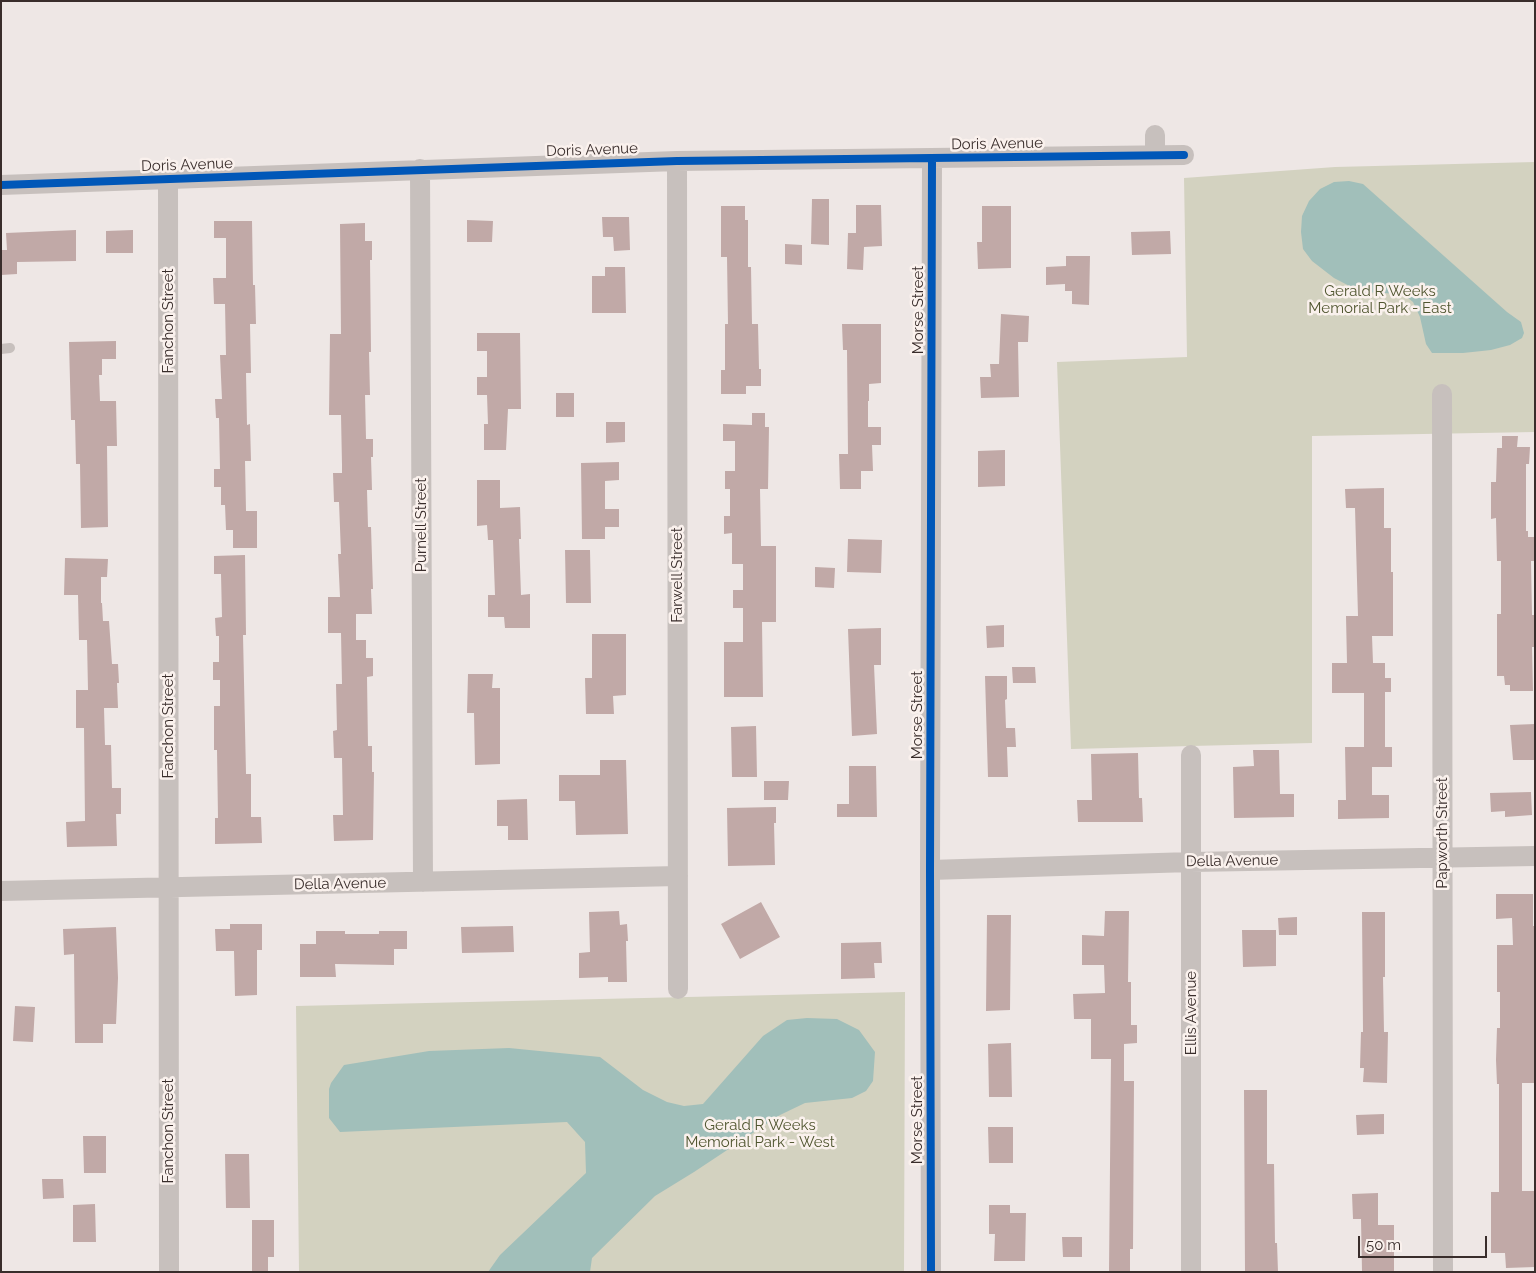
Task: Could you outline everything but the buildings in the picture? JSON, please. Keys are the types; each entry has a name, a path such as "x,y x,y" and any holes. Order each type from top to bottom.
{"street":[{"path":"1155,136 1156,155"},
{"name":"Doris Avenue","path":"1,185 677,161 1184,154"},
{"name":"Morse Street","path":"931,1272 932,158"},
{"name":"Farwell Street","path":"677,161 678,989"},
{"name":"Purnell Street","path":"420,169 423,882"},
{"name":"Fanchon Street","path":"168,180 169,1272"},
{"name":"Papworth Street","path":"1442,394 1443,1272"},
{"name":"Ellis Avenue","path":"1191,755 1191,1272"},
{"name":"Della Avenue","path":"930,870 1191,862 1535,856"},
{"name":"Della Avenue","path":"1,891 678,876"}],"green space":[{"name":"Gerald R Weeks Memorial Park - East","path":"1535,162 1535,432 1312,436 1312,743 1071,749 1057,362 1187,357 1184,178 1335,167"},
{"name":"Gerald R Weeks Memorial Park - West","path":"905,992 904,1272 299,1272 296,1006"}],"water":[{"path":"1349,181 1363,184 1507,312 1521,322 1524,333 1522,338 1510,345 1491,350 1463,353 1432,353 1426,344 1420,317 1413,302 1403,294 1361,292 1334,278 1312,261 1303,249 1302,216 1309,201 1320,189 1334,182"},
{"path":"807,1018 837,1019 859,1030 875,1052 873,1081 866,1091 852,1098 805,1103 780,1115 655,1196 592,1258 590,1272 488,1272 500,1255 586,1173 585,1142 567,1122 340,1132 329,1118 329,1089 344,1065 429,1051 509,1048 600,1057 643,1090 667,1102 684,1106 703,1104 763,1036 787,1020"}],"cycle path":[{"path":"1,185 677,161 1184,155"},
{"path":"931,1272 932,159"}]}
